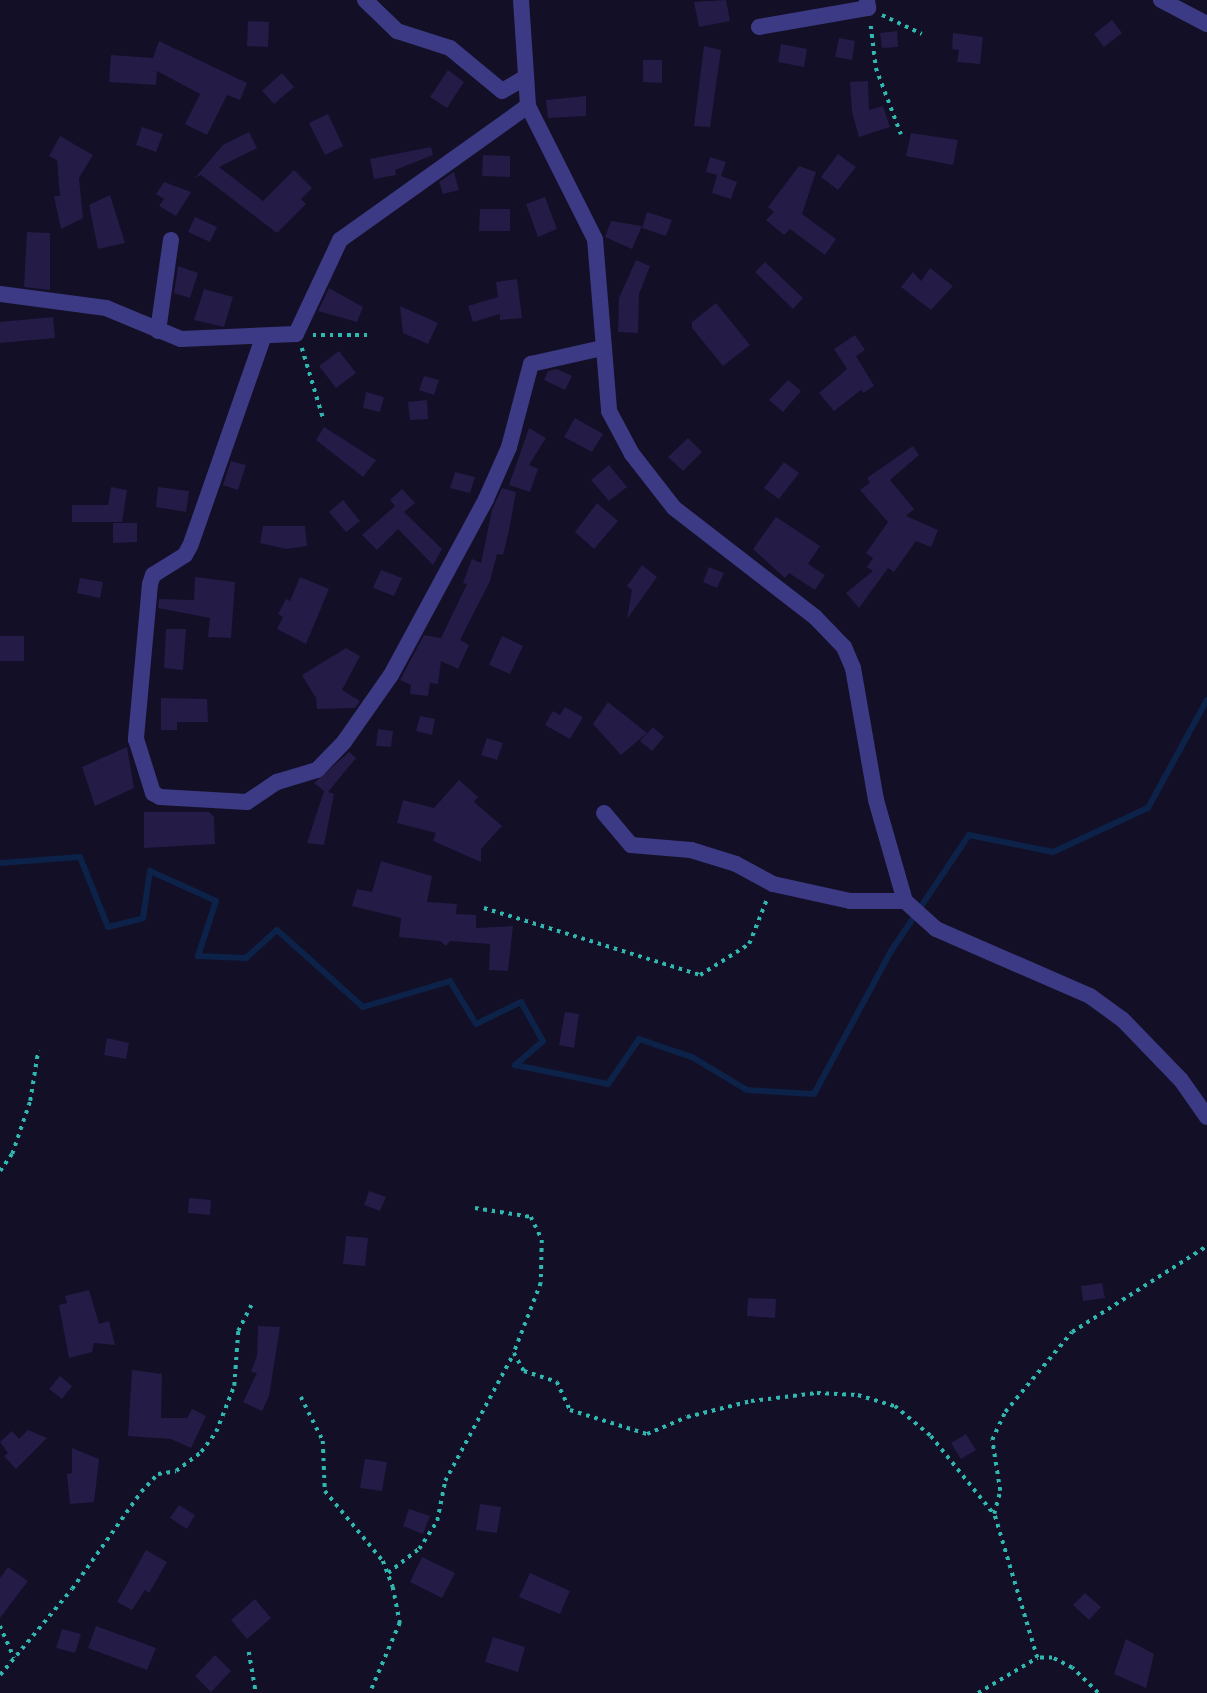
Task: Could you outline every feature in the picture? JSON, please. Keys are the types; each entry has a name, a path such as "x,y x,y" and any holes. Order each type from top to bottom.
{"street":[{"path":"365,0 397,31 450,48 502,90 526,77"},
{"path":"521,0 528,106 595,239 609,411 655,485 698,529 814,617 844,647 853,668 876,800 905,901 936,929 1090,996 1111,1011 1181,1080 1207,1117"},
{"path":"1161,0 1207,24"},
{"path":"759,27 867,4"},
{"path":"0,294 106,309 158,331 192,340 296,334 340,240 528,106"},
{"path":"158,331 170,240"},
{"path":"262,338 190,545 185,555 153,575 150,584 136,739 153,793 160,797 247,802 277,782 317,770 344,742 391,675 486,499 509,447 531,364 602,348"},
{"path":"604,813 631,845 702,853 736,864 773,884 850,901 905,901"}],"path":[{"path":"867,4 922,34"},
{"path":"873,32 876,68 901,134"},
{"path":"324,421 296,334 367,335"},
{"path":"484,908 699,975 749,944 773,884"},
{"path":"0,1171 12,1154 30,1101 38,1051"},
{"path":"388,1573 419,1549 437,1521 445,1481 514,1353 541,1283 542,1240 531,1217 475,1208"},
{"path":"994,1514 1000,1492 992,1440 1005,1412 1052,1353 1100,1310 1139,1292 1170,1266 1207,1246"},
{"path":"0,1675 72,1589 141,1492 158,1474 176,1471 201,1452 216,1432 234,1386 238,1331 252,1303"},
{"path":"514,1353 524,1371 557,1382 570,1410 648,1434 687,1417 785,1394 858,1395 895,1406 931,1436 994,1514 1037,1658"},
{"path":"300,1397 323,1441 326,1492 388,1573 400,1623 370,1693"},
{"path":"0,1626 14,1658"},
{"path":"249,1652 256,1693"},
{"path":"978,1693 1037,1658 1052,1658 1072,1668 1098,1693"}],"building":[{"path":"726,0 730,21 699,27 694,2"},
{"path":"1112,20 1122,33 1104,47 1094,34"},
{"path":"248,21 269,22 268,47 247,46"},
{"path":"897,31 898,47 882,48 880,33"},
{"path":"953,33 983,37 980,64 957,62 959,50 952,49"},
{"path":"839,38 855,41 852,60 835,57"},
{"path":"159,41 247,83 240,100 227,95 207,135 185,124 200,94 157,71 156,85 109,82 111,55 153,58"},
{"path":"781,44 807,49 804,67 778,62"},
{"path":"704,46 721,50 710,127 694,126"},
{"path":"643,60 662,60 662,83 643,82"},
{"path":"448,70 464,82 447,108 430,97"},
{"path":"282,73 294,87 274,104 262,91"},
{"path":"868,81 869,110 883,106 890,127 859,137 852,112 850,82"},
{"path":"586,96 586,116 548,118 546,100"},
{"path":"328,114 343,146 325,155 309,123"},
{"path":"142,127 163,134 156,152 136,145"},
{"path":"249,132 257,148 219,167 263,201 294,170 312,188 301,199 306,204 277,233 201,175 195,178 223,145"},
{"path":"911,133 958,140 953,165 906,156"},
{"path":"60,136 93,155 79,178 83,218 61,229 54,196 60,196 57,160 49,156"},
{"path":"431,147 433,155 395,170 396,175 374,179 370,159"},
{"path":"838,154 856,167 838,190 821,177"},
{"path":"483,155 510,156 510,177 482,176"},
{"path":"710,157 726,162 721,176 737,182 731,199 712,193 717,175 706,172"},
{"path":"799,166 816,172 802,214 836,239 825,255 790,229 784,235 766,220 774,212 768,207"},
{"path":"454,172 459,190 443,194 439,182"},
{"path":"164,182 191,192 176,216 159,206 164,199 156,194"},
{"path":"110,195 125,243 98,249 89,205"},
{"path":"545,197 557,229 538,237 526,204"},
{"path":"480,209 510,209 510,231 479,231"},
{"path":"647,212 672,220 666,236 642,228"},
{"path":"195,217 217,227 210,242 188,232"},
{"path":"611,221 642,226 632,249 605,237"},
{"path":"27,232 50,233 50,290 24,287"},
{"path":"636,260 650,266 639,294 638,333 618,332 619,298"},
{"path":"765,262 803,298 793,309 755,272"},
{"path":"178,266 198,273 190,298 174,293"},
{"path":"930,268 953,286 931,310 901,287 913,272 921,281"},
{"path":"517,279 522,318 500,320 500,314 473,322 468,306 498,297 496,282"},
{"path":"329,288 363,307 357,322 318,311"},
{"path":"204,289 233,297 224,327 194,320"},
{"path":"716,303 750,345 723,366 692,328 692,322"},
{"path":"400,306 438,323 428,344 403,333"},
{"path":"53,317 55,338 0,343 0,322"},
{"path":"855,335 865,350 856,356 874,386 863,393 861,390 834,411 819,393 847,369 834,349"},
{"path":"339,351 356,373 336,388 319,366"},
{"path":"557,369 572,376 565,390 544,380 548,371"},
{"path":"424,376 439,380 434,395 419,390"},
{"path":"788,380 801,391 783,412 769,400"},
{"path":"366,392 384,397 380,412 363,408"},
{"path":"427,400 428,419 410,420 408,402"},
{"path":"575,418 603,434 592,452 564,437"},
{"path":"324,427 376,460 363,477 316,440"},
{"path":"529,428 546,438 529,465 538,469 530,492 509,485"},
{"path":"688,438 702,452 683,471 668,457"},
{"path":"913,446 919,455 890,480 914,509 906,516 938,530 931,547 916,541 894,572 888,568 859,608 846,593 873,571 867,567 873,558 866,553 888,522 860,490 870,483 867,478"},
{"path":"231,461 246,465 238,490 223,485"},
{"path":"784,462 799,473 779,499 764,488"},
{"path":"609,465 627,487 609,501 591,480"},
{"path":"455,472 475,477 470,493 450,488"},
{"path":"111,487 127,490 122,522 72,522 72,505 108,505"},
{"path":"158,487 189,491 186,512 156,507"},
{"path":"502,488 516,492 509,530 503,555 497,554 490,581 460,640 469,645 458,669 441,661 438,684 430,683 428,696 410,694 411,685 400,680 424,635 441,638 467,584 463,583 472,559 481,563 492,510"},
{"path":"402,489 415,503 404,512 442,549 433,565 398,529 377,550 362,535 395,506 390,500"},
{"path":"343,500 360,521 346,532 329,512"},
{"path":"597,503 618,521 594,549 575,532"},
{"path":"776,517 820,546 808,564 825,575 815,590 789,573 785,578 753,549"},
{"path":"113,523 137,523 137,542 113,543"},
{"path":"263,526 305,526 307,546 286,549 260,543"},
{"path":"642,565 657,577 627,619 632,590 627,586"},
{"path":"709,567 724,573 717,588 703,582"},
{"path":"381,570 402,578 394,596 373,588"},
{"path":"195,577 235,582 231,638 208,637 210,618 158,608 159,599 194,600"},
{"path":"300,577 329,589 306,644 277,629 283,617 278,614 286,599 290,601"},
{"path":"80,578 103,582 100,598 77,593"},
{"path":"166,629 186,629 183,670 164,668"},
{"path":"0,636 24,636 24,661 0,661"},
{"path":"502,636 523,646 510,674 489,665"},
{"path":"346,648 360,656 342,690 360,701 355,708 317,709 316,698 302,675"},
{"path":"161,698 207,699 208,722 177,722 177,730 161,730"},
{"path":"608,702 647,733 621,755 593,724"},
{"path":"565,707 583,717 570,739 545,725 553,711 560,715"},
{"path":"420,716 435,719 432,735 416,731"},
{"path":"653,727 664,737 652,751 640,741"},
{"path":"378,729 393,731 391,747 376,746"},
{"path":"487,738 503,743 497,760 481,755"},
{"path":"127,747 134,788 95,806 82,767"},
{"path":"349,752 356,758 328,792 334,794 324,845 307,843 324,791 314,783"},
{"path":"459,780 478,797 474,802 502,826 481,849 481,862 433,841 436,833 397,823 403,800 434,808"},
{"path":"144,812 209,812 214,817 215,844 144,848"},
{"path":"381,861 432,876 427,902 457,904 456,914 476,915 476,928 513,926 508,971 489,970 490,944 450,941 446,946 440,941 399,937 401,918 352,906 357,889 372,892"},
{"path":"565,1012 579,1014 574,1048 559,1045"},
{"path":"107,1038 129,1043 126,1059 104,1055"},
{"path":"369,1191 386,1197 380,1211 364,1205"},
{"path":"189,1198 211,1200 210,1215 188,1213"},
{"path":"346,1236 368,1238 365,1266 343,1264"},
{"path":"1102,1283 1105,1298 1083,1301 1081,1286"},
{"path":"89,1290 99,1324 109,1321 115,1345 94,1343 92,1352 69,1358 59,1305 67,1303 65,1296"},
{"path":"748,1298 776,1299 775,1318 747,1316"},
{"path":"258,1326 280,1327 269,1396 262,1411 243,1402 257,1373 251,1372 257,1356"},
{"path":"132,1370 162,1374 161,1418 187,1418 192,1409 206,1416 191,1448 171,1439 128,1436"},
{"path":"60,1376 72,1386 62,1399 49,1389"},
{"path":"28,1430 47,1438 16,1469 4,1456 8,1453 0,1442 12,1431 19,1439"},
{"path":"966,1434 976,1450 961,1459 951,1443"},
{"path":"72,1448 99,1459 94,1502 70,1504 67,1474 72,1473"},
{"path":"365,1459 387,1462 382,1491 360,1488"},
{"path":"480,1504 501,1507 497,1533 476,1530"},
{"path":"179,1505 195,1515 187,1529 170,1518"},
{"path":"409,1509 430,1516 423,1534 403,1526"},
{"path":"146,1550 167,1562 149,1593 145,1590 132,1610 117,1602"},
{"path":"422,1557 455,1573 442,1598 410,1582"},
{"path":"8,1567 28,1581 0,1618 0,1578"},
{"path":"530,1573 570,1591 560,1614 519,1597"},
{"path":"1085,1593 1101,1607 1089,1620 1073,1605"},
{"path":"255,1599 271,1618 247,1639 231,1620"},
{"path":"96,1626 156,1648 147,1670 88,1648"},
{"path":"62,1629 81,1634 75,1653 56,1648"},
{"path":"493,1637 525,1647 518,1672 485,1662"},
{"path":"1126,1639 1154,1654 1146,1688 1114,1674"},
{"path":"215,1655 231,1671 211,1692 195,1676"}],"waterway":[{"path":"0,863 80,857 108,927 143,918 150,871 216,901 198,956 246,958 277,930 363,1007 450,981 476,1024 521,1002 543,1041 515,1065 608,1084 639,1039 692,1057 747,1090 814,1094 891,951 969,835 1053,852 1148,808 1207,700"}]}
